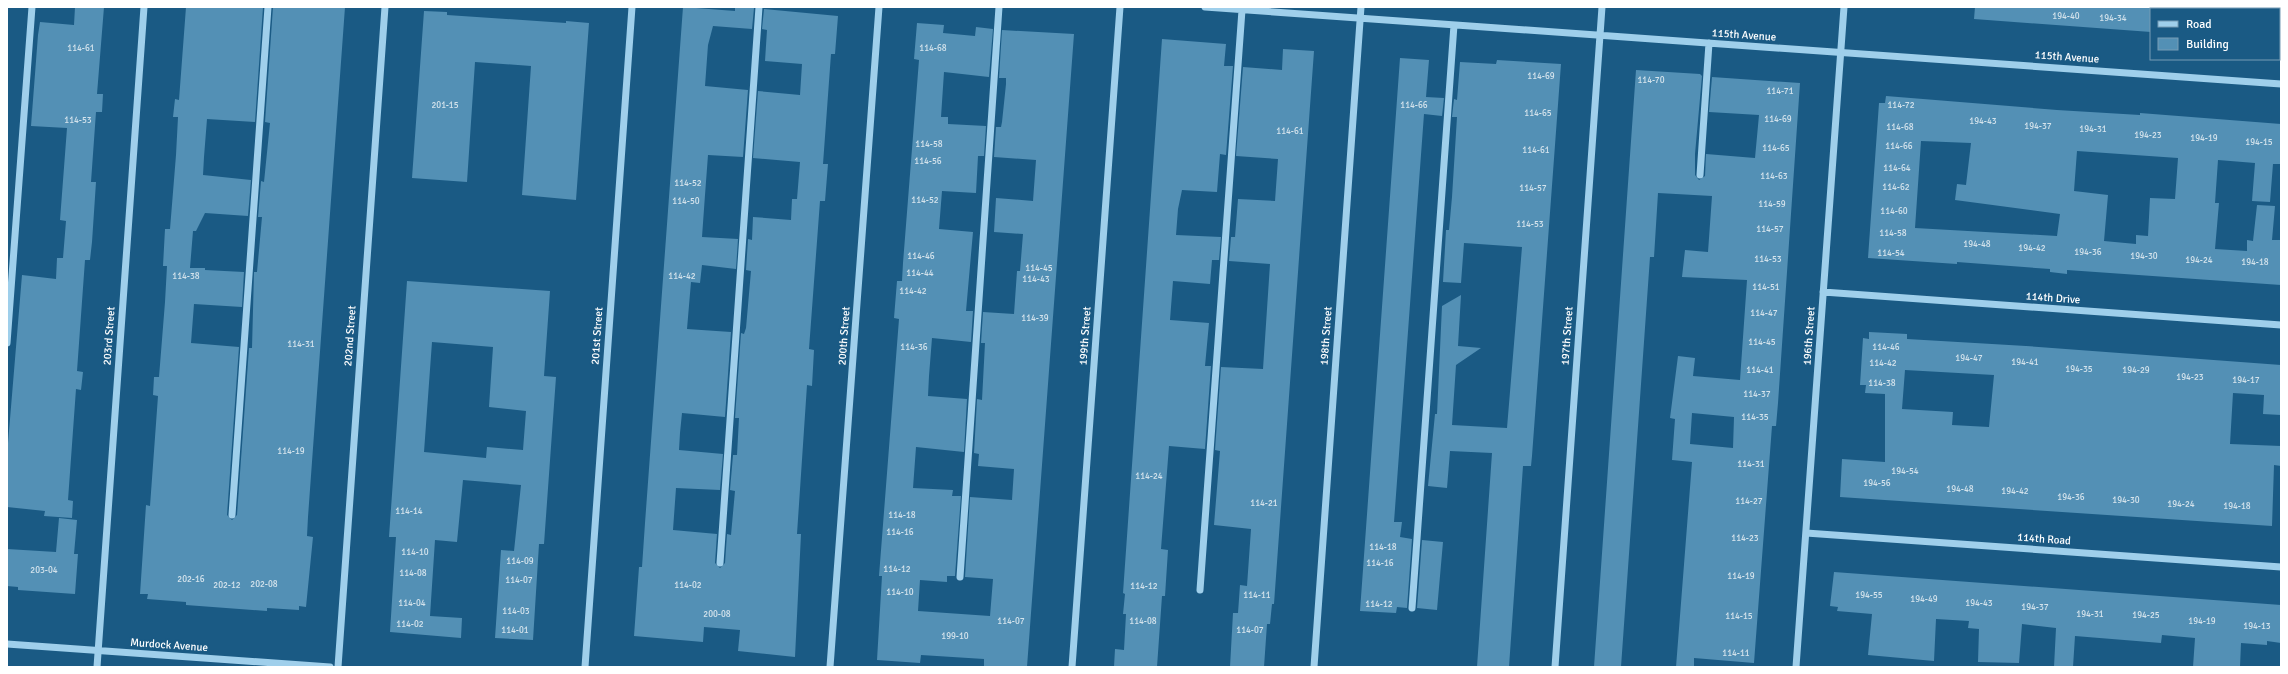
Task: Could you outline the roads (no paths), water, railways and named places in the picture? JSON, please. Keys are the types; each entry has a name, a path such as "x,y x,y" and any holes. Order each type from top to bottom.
{"street":[{"path":"7,343 32,7"},
{"name":"203rd Street","path":"97,667 144,7"},
{"path":"232,515 268,7"},
{"name":"202nd Street","path":"338,667 385,7"},
{"name":"201st Street","path":"585,667 632,7"},
{"path":"720,563 759,7"},
{"name":"200th Street","path":"830,667 879,7"},
{"path":"960,577 999,7"},
{"name":"199th Street","path":"1072,667 1120,7"},
{"name":"115th Avenue","path":"1205,7 2281,84"},
{"name":"198th Street","path":"1314,667 1361,7"},
{"name":"197th Street","path":"1555,667 1602,7"},
{"name":"196th Street","path":"1796,667 1844,7"},
{"path":"1200,590 1242,10"},
{"path":"1412,608 1454,25"},
{"path":"1700,175 1709,43"},
{"name":"114th Drive","path":"1823,292 2281,325"},
{"name":"114th Road","path":"1806,533 2281,567"},
{"name":"Murdock Avenue","path":"7,644 330,667"}]}
